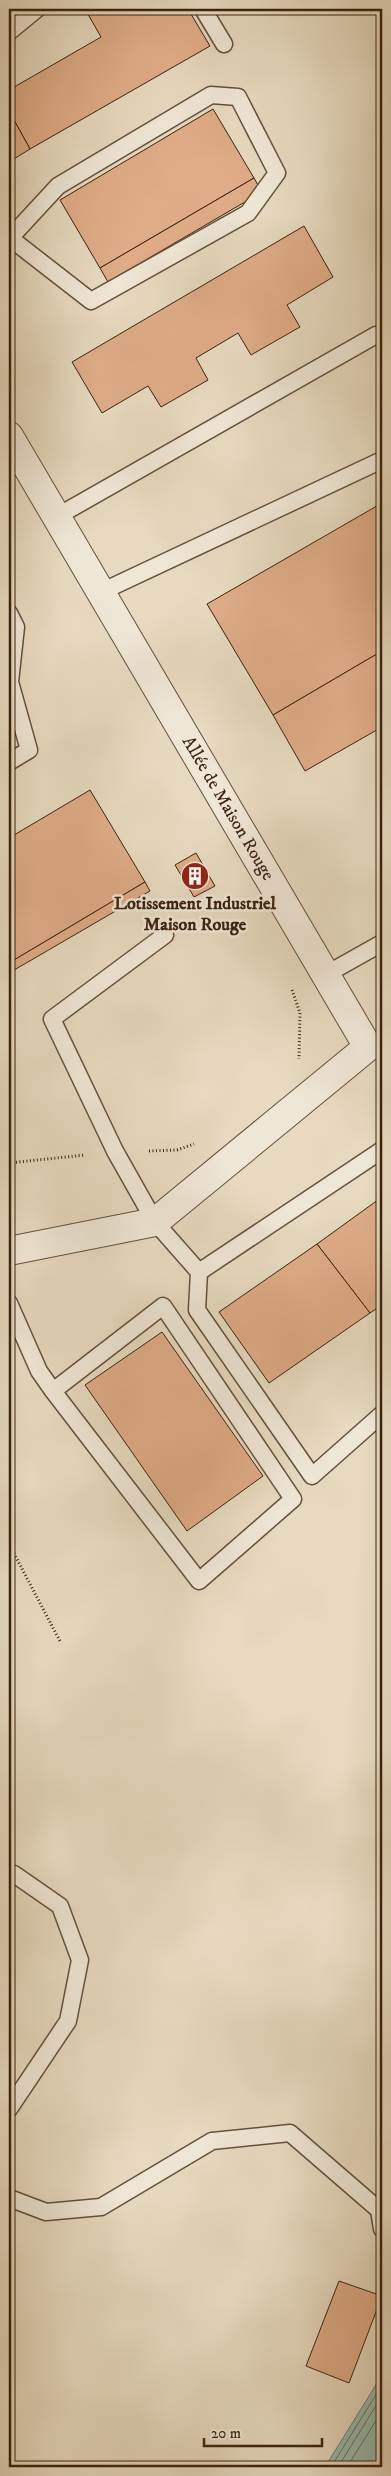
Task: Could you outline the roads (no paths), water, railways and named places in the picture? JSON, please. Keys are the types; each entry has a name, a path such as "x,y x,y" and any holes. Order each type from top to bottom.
{"street":[{"name":"Allée de Maison Rouge","path":"9,436 368,1047 155,1222 9,1251"}],"lane":[{"path":"9,32 37,9"},
{"path":"203,9 224,44"},
{"path":"211,95 238,97 277,173 248,213 91,301 10,238 58,186 211,95"},
{"path":"56,517 376,335"},
{"path":"100,592 382,460"},
{"path":"9,613 16,627 10,682 30,750 9,762"},
{"path":"165,935 52,1019 115,1151 155,1222 199,1272 198,1310 312,1476 382,1414"},
{"path":"325,975 382,943"},
{"path":"199,1272 382,1150"},
{"path":"9,1303 39,1372 53,1391 199,1581 293,1499 163,1306 53,1391"},
{"path":"9,1874 14,1874 60,1906 80,1960 68,2021 9,2109"},
{"path":"9,2198 46,2212 100,2206 212,2141 290,2133 379,2210 382,2229"}],"water":[{"path":"382,2375 382,2467 325,2467"}],"place":[{"name":"Lotissement Industriel Maison Rouge","path":"195,876"}]}
